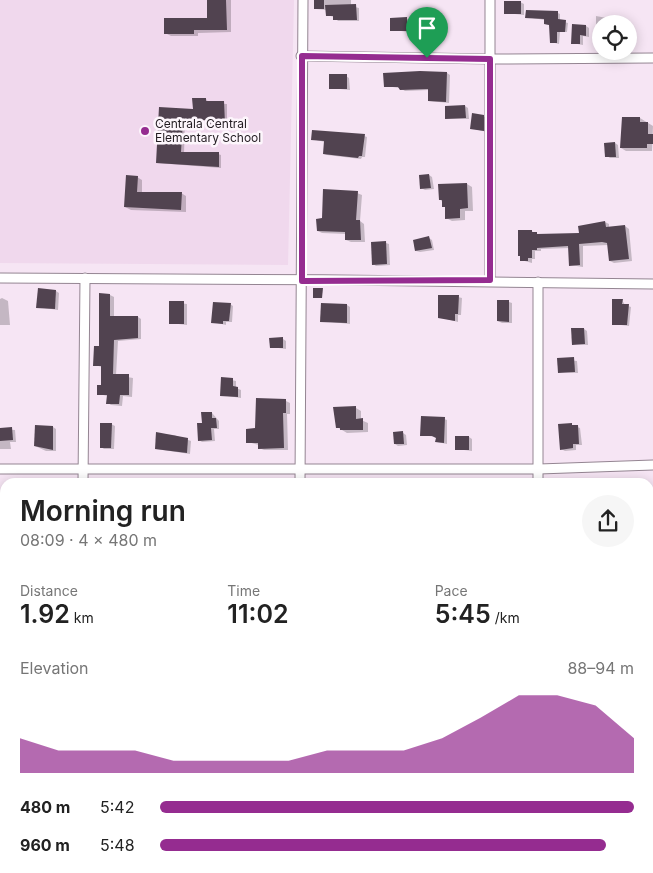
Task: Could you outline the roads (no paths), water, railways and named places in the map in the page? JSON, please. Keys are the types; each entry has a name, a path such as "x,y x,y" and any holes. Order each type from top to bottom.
{"street":[{"path":"300,478 303,0"},
{"path":"490,0 490,280"},
{"path":"302,56 490,59 653,58"},
{"path":"0,278 302,281 490,280 653,284"},
{"path":"83,478 85,278"},
{"path":"538,282 538,478"},
{"path":"0,469 538,469 653,465"}],"place":[{"name":"Centrala Central Elementary School","path":"145,131"}]}
